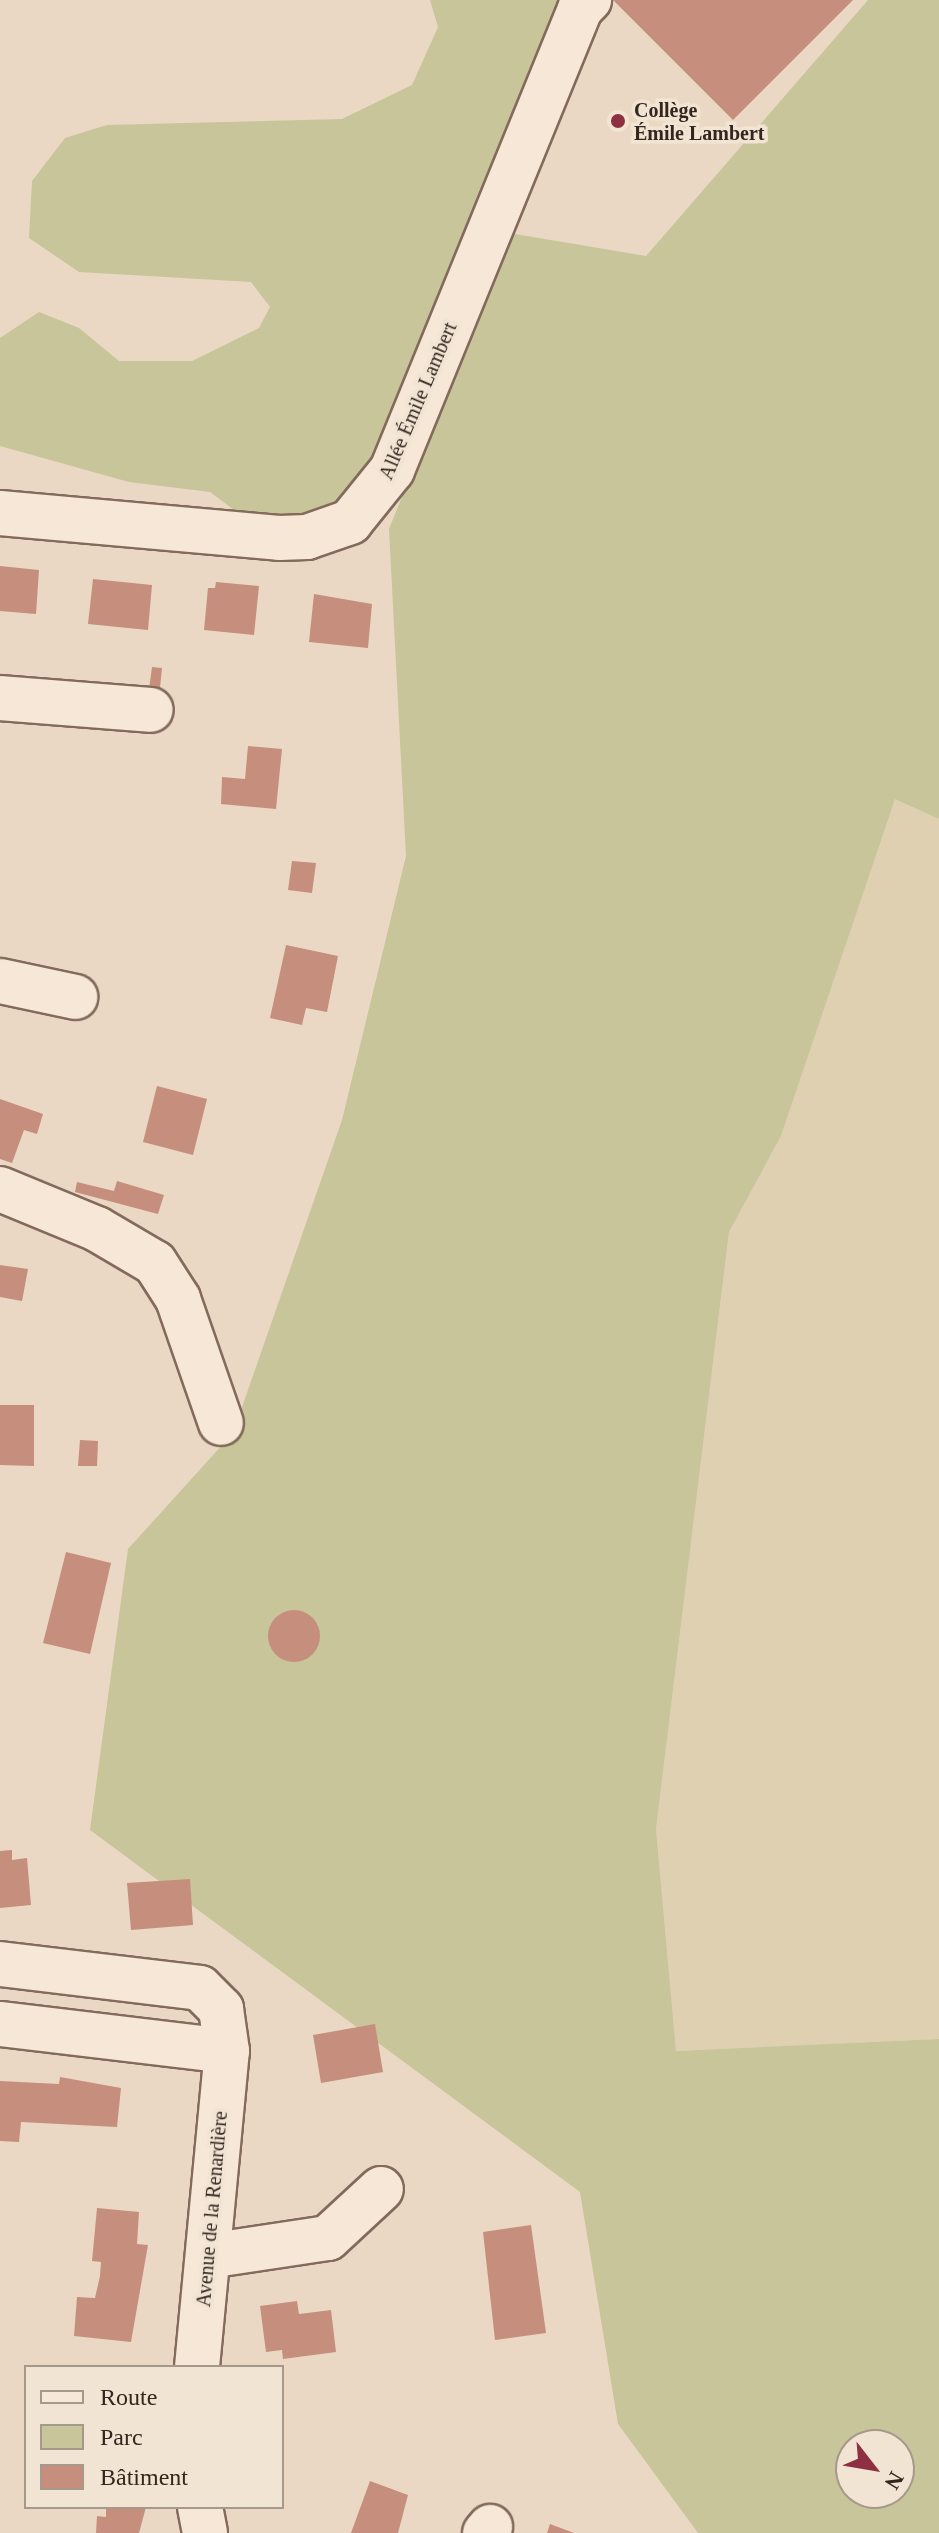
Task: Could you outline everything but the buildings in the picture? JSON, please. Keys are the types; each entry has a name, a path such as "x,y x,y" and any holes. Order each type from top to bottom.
{"street":[{"name":"Allée Émile Lambert","path":"0,513 279,538 307,537 350,522 392,470 580,17"},
{"path":"0,698 151,710"},
{"path":"0,981 75,997"},
{"path":"0,1189 97,1229 155,1263 178,1299 221,1423"},
{"name":"Avenue de la Renardière","path":"0,1964 200,1988 221,2009 227,2051 197,2365"},
{"path":"0,2024 227,2051"},
{"path":"208,2256 328,2238 381,2189"},
{"path":"200,2509 205,2533"}],"shaded area":[{"path":"895,798 939,819 939,2039 676,2051 656,1829 729,1232 781,1136"}],"green space":[{"path":"430,0 566,0 392,470 328,532 237,512 210,492 129,482 0,446 0,338 39,312 79,328 119,361 192,361 259,328 270,307 251,282 79,272 29,238 32,181 65,138 107,125 342,119 412,85 438,27"},
{"path":"868,0 939,0 939,819 895,799 781,1136 729,1232 656,1829 676,2051 939,2039 939,2533 698,2533 618,2424 580,2192 90,1830 128,1549 233,1433 342,1120 406,856 389,529 509,233 646,256"}],"place":[{"name":"Collège Émile Lambert","path":"618,121"}]}
